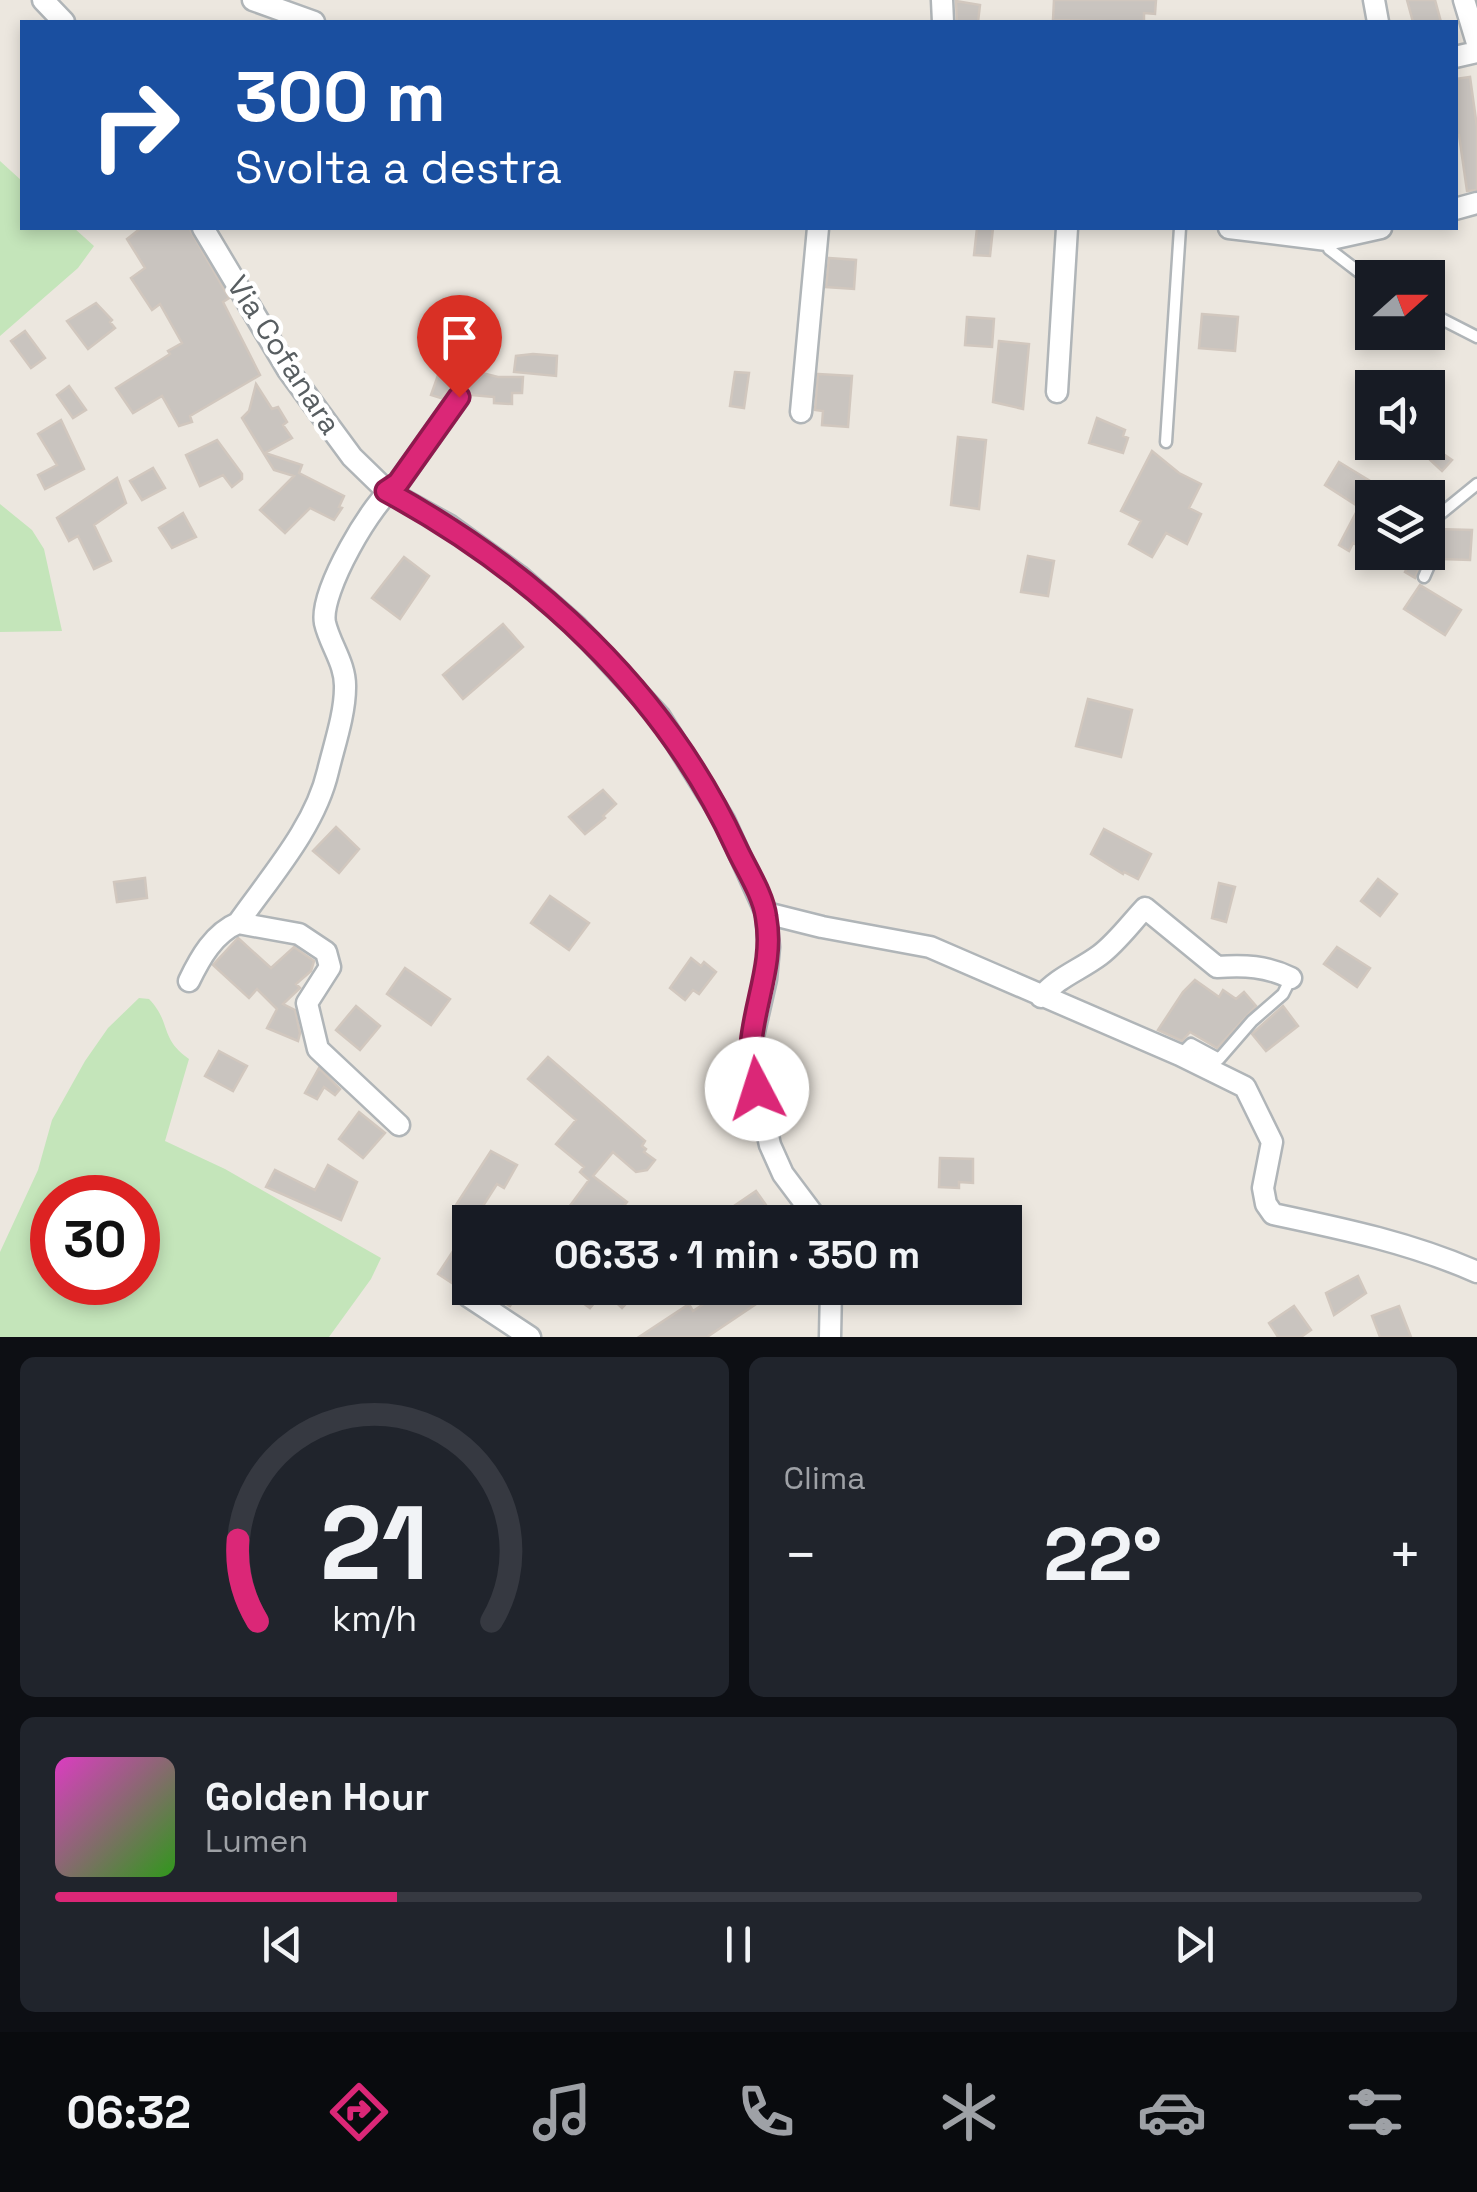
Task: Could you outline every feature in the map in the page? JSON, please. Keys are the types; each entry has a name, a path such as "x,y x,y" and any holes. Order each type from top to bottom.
{"street":[{"path":"43,0 62,20"},
{"path":"253,0 308,20"},
{"path":"1464,0 1477,44"},
{"name":"Via Cofanara","path":"203,230 312,407 352,457 386,491 450,526 519,576 577,627 660,717 724,820 766,913 769,947 751,1045 753,1067 770,1146 783,1174 806,1205"},
{"path":"802,412 818,230"},
{"path":"1056,392 1067,230"},
{"path":"1245,230 1327,240 1372,230"},
{"path":"190,981 200,958 226,928 238,922 306,824 328,774 346,691 344,671 325,621 325,606 336,577 386,491 398,483 459,397"},
{"path":"1042,997 1054,982 1113,944 1144,908 1217,967 1249,965 1292,978"},
{"path":"766,913 930,948 1244,1086 1272,1142 1263,1188 1273,1214 1384,1238 1426,1250 1477,1272"},
{"path":"238,922 299,934 326,952 330,967 307,1003 318,1049 400,1125"},
{"path":"482,1305 530,1337"},
{"path":"830,1337 831,1305"}],"lane":[{"path":"1166,442 1180,230"},
{"path":"1327,240 1329,249 1355,269"},
{"path":"1445,321 1477,337"},
{"path":"1445,510 1477,484"},
{"path":"1424,577 1427,570"},
{"path":"1180,1055 1190,1044 1219,1059 1282,994 1292,978"}],"green space":[{"path":"0,161 20,179 20,230 76,230 94,246 78,268 0,336"},
{"path":"0,504 32,530 44,549 62,631 0,632"},
{"path":"139,998 149,999 173,1044 189,1059 165,1141 225,1169 381,1258 371,1279 329,1337 0,1337 0,1252 30,1187 30,1305 160,1305 160,1175 36,1175 52,1120 108,1028"}],"building":[{"path":"1054,0 1156,0 1155,14 1144,13 1144,20 1053,20"},
{"path":"1407,0 1435,0 1440,20 1412,20"},
{"path":"956,1 980,5 978,20 957,20"},
{"path":"1470,77 1477,127 1477,190 1467,191 1458,135 1458,79"},
{"path":"138,230 190,230 229,298 223,302 260,375 190,416 192,422 179,426 162,396 133,413 116,388 182,343 160,304 152,310 131,278 145,268 127,239"},
{"path":"977,230 993,230 990,256 974,255"},
{"path":"829,258 856,260 854,289 826,287"},
{"path":"96,303 115,328 88,349 67,321"},
{"path":"1202,314 1238,317 1235,351 1199,348"},
{"path":"967,317 994,319 992,347 965,345"},
{"path":"25,331 45,358 31,368 11,341"},
{"path":"999,341 1029,344 1023,409 993,402"},
{"path":"448,347 474,356 470,370 498,377 523,377 522,393 512,393 512,404 494,403 494,397 472,395 468,386 459,383 441,398 431,395"},
{"path":"516,356 557,356 556,376 514,372"},
{"path":"735,372 749,373 744,408 730,406"},
{"path":"818,374 852,376 848,427 822,425 823,411 815,410"},
{"path":"256,384 272,409 278,407 292,438 265,453 302,465 299,473 344,496 334,520 310,508 285,533 260,510 294,476 274,470 242,418 249,411"},
{"path":"69,386 86,410 73,418 57,395"},
{"path":"1097,418 1125,430 1123,436 1128,438 1123,453 1089,443"},
{"path":"61,420 84,469 45,489 38,475 57,465 38,434"},
{"path":"958,437 986,440 979,509 951,505"},
{"path":"217,440 242,474 242,479 232,487 223,475 200,486 186,455"},
{"path":"1152,451 1179,473 1201,484 1189,508 1201,514 1187,544 1166,533 1152,557 1129,544 1141,521 1121,511"},
{"path":"1445,455 1452,460 1442,471 1430,460 1445,460"},
{"path":"1339,462 1368,480 1355,480 1355,504 1325,485"},
{"path":"153,468 165,488 142,500 130,481"},
{"path":"117,478 126,503 94,525 111,561 94,569 78,536 69,541 57,518"},
{"path":"183,513 196,537 172,548 159,528"},
{"path":"1355,515 1355,544 1349,551 1339,545"},
{"path":"1445,529 1472,530 1470,560 1445,559"},
{"path":"1028,556 1054,561 1048,596 1021,592"},
{"path":"404,557 429,576 400,619 372,598"},
{"path":"1420,585 1461,610 1445,635 1404,609"},
{"path":"503,624 523,647 463,699 443,675"},
{"path":"1088,699 1132,710 1121,757 1076,746"},
{"path":"603,790 616,804 585,834 569,817"},
{"path":"336,827 359,849 339,873 313,851"},
{"path":"1104,829 1151,854 1138,879 1091,854"},
{"path":"145,878 147,898 117,902 114,882"},
{"path":"1378,879 1397,894 1380,916 1361,901"},
{"path":"1219,883 1235,887 1226,922 1212,918"},
{"path":"550,896 589,923 569,950 531,923"},
{"path":"238,938 271,968 294,947 314,961 311,971 296,984 300,988 283,1004 295,1010 298,1041 267,1028 277,1009 257,989 249,998 213,965"},
{"path":"1337,947 1370,968 1357,987 1324,964"},
{"path":"691,958 716,972 699,994 693,990 685,1000 670,988"},
{"path":"405,968 450,999 431,1025 387,994"},
{"path":"1195,980 1219,997 1223,990 1236,999 1244,992 1256,1006 1217,1048 1190,1032 1182,1041 1158,1030"},
{"path":"356,1006 380,1026 360,1050 336,1030"},
{"path":"1283,1006 1298,1026 1266,1051 1252,1034"},
{"path":"219,1051 247,1066 233,1091 205,1076"},
{"path":"548,1057 645,1141 644,1152 655,1160 647,1170 636,1172 613,1152 593,1176 627,1202 625,1205 571,1205 589,1180 580,1172 584,1167 556,1144 576,1120 528,1079"},
{"path":"319,1068 340,1089 335,1095 324,1087 317,1099 305,1093"},
{"path":"359,1112 385,1133 363,1158 339,1139"},
{"path":"491,1151 517,1165 504,1188 497,1184 484,1205 456,1205"},
{"path":"940,1158 973,1159 973,1183 959,1182 959,1188 939,1187"},
{"path":"328,1165 357,1182 341,1220 266,1187 275,1170 315,1190"},
{"path":"756,1191 766,1205 735,1205"},
{"path":"452,1253 452,1283 438,1274"},
{"path":"1358,1276 1366,1293 1334,1315 1326,1293"},
{"path":"687,1305 693,1311 702,1305 755,1305 707,1337 639,1337"},
{"path":"1294,1306 1311,1330 1301,1337 1278,1337 1269,1323"},
{"path":"1399,1306 1411,1337 1380,1337 1372,1316"}],"route":[{"path":"459,397 398,483 386,491 450,526 519,576 577,627 660,717 724,820 766,913 766,978 751,1045 757,1089"}]}
